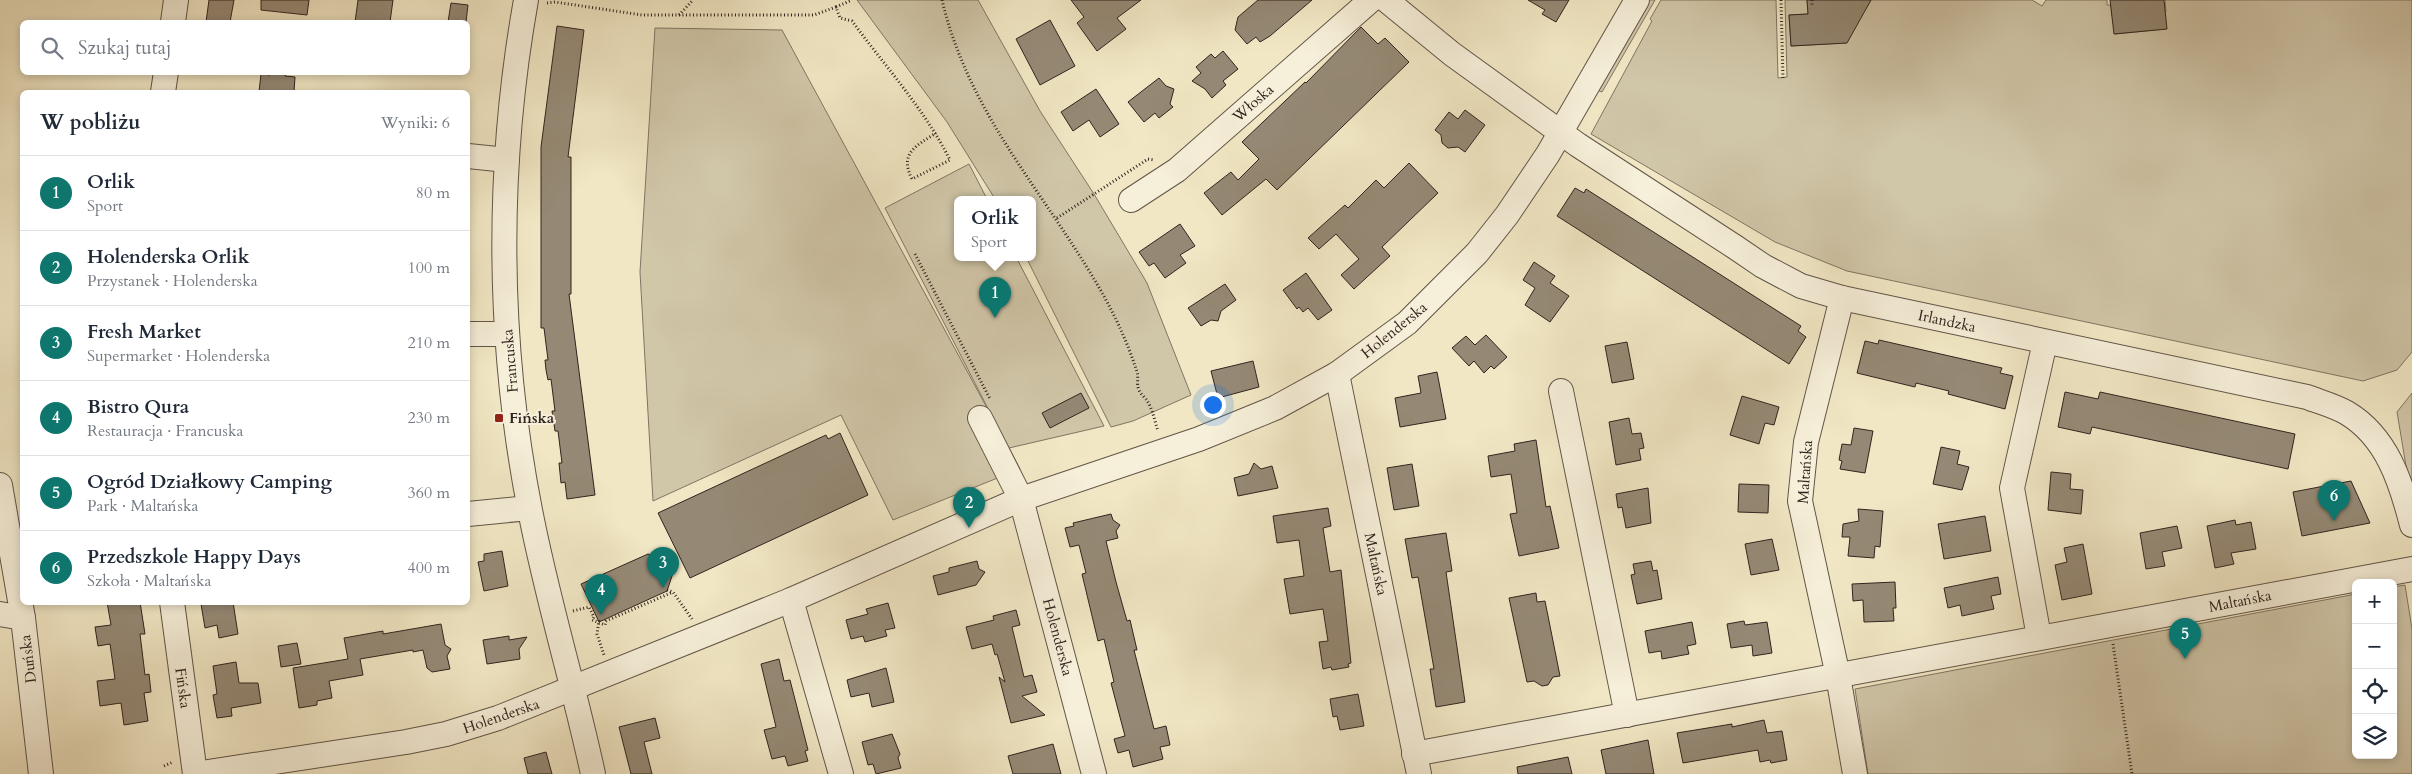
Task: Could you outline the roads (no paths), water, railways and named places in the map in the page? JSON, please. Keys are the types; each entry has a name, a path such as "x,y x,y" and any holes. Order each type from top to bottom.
{"street":[{"path":"173,20 176,0"},
{"name":"Włoska","path":"1131,200 1177,170 1371,0"},
{"path":"1386,0 1452,54 1562,131"},
{"name":"Holenderska","path":"195,774 441,735 498,718 791,600 1021,499 1166,450 1275,408 1336,374 1407,323 1477,253 1507,215 1562,131 1636,0"},
{"name":"Francuska","path":"541,3 515,75 507,160 504,251 507,334 514,408 529,508 593,774"},
{"path":"163,90 166,75"},
{"name":"Irlandzka","path":"1562,131 1763,266 1800,286 1842,298 2307,397 2347,413 2366,428 2379,442 2400,480 2412,525"},
{"path":"470,156 507,160"},
{"name":"Maltańska","path":"1842,298 1806,442 1800,502 1838,676 1855,774"},
{"path":"470,334 507,334"},
{"path":"2039,637 2012,488 2046,342"},
{"name":"Maltańska","path":"1336,374 1417,764 1627,715 2412,569"},
{"path":"1561,392 1627,715"},
{"path":"987,413 1021,499"},
{"name":"Duńska","path":"0,485 20,601"},
{"name":"Holenderska","path":"1021,499 1094,774"},
{"path":"470,514 529,508"},
{"path":"791,600 841,774"},
{"name":"Duńska","path":"21,605 41,774"},
{"name":"Fińska","path":"172,605 195,774"},
{"path":"0,614 23,618"}],"place":[{"name":"Orlik","path":"995,318"},
{"name":"Fińska","path":"499,418"},
{"name":"Przedszkole Happy Days","path":"2334,521"},
{"name":"Holenderska Orlik","path":"969,528"},
{"name":"Fresh Market","path":"663,588"},
{"name":"Bistro Qura","path":"601,615"},
{"name":"Ogród Działkowy Camping","path":"2185,659"}]}
